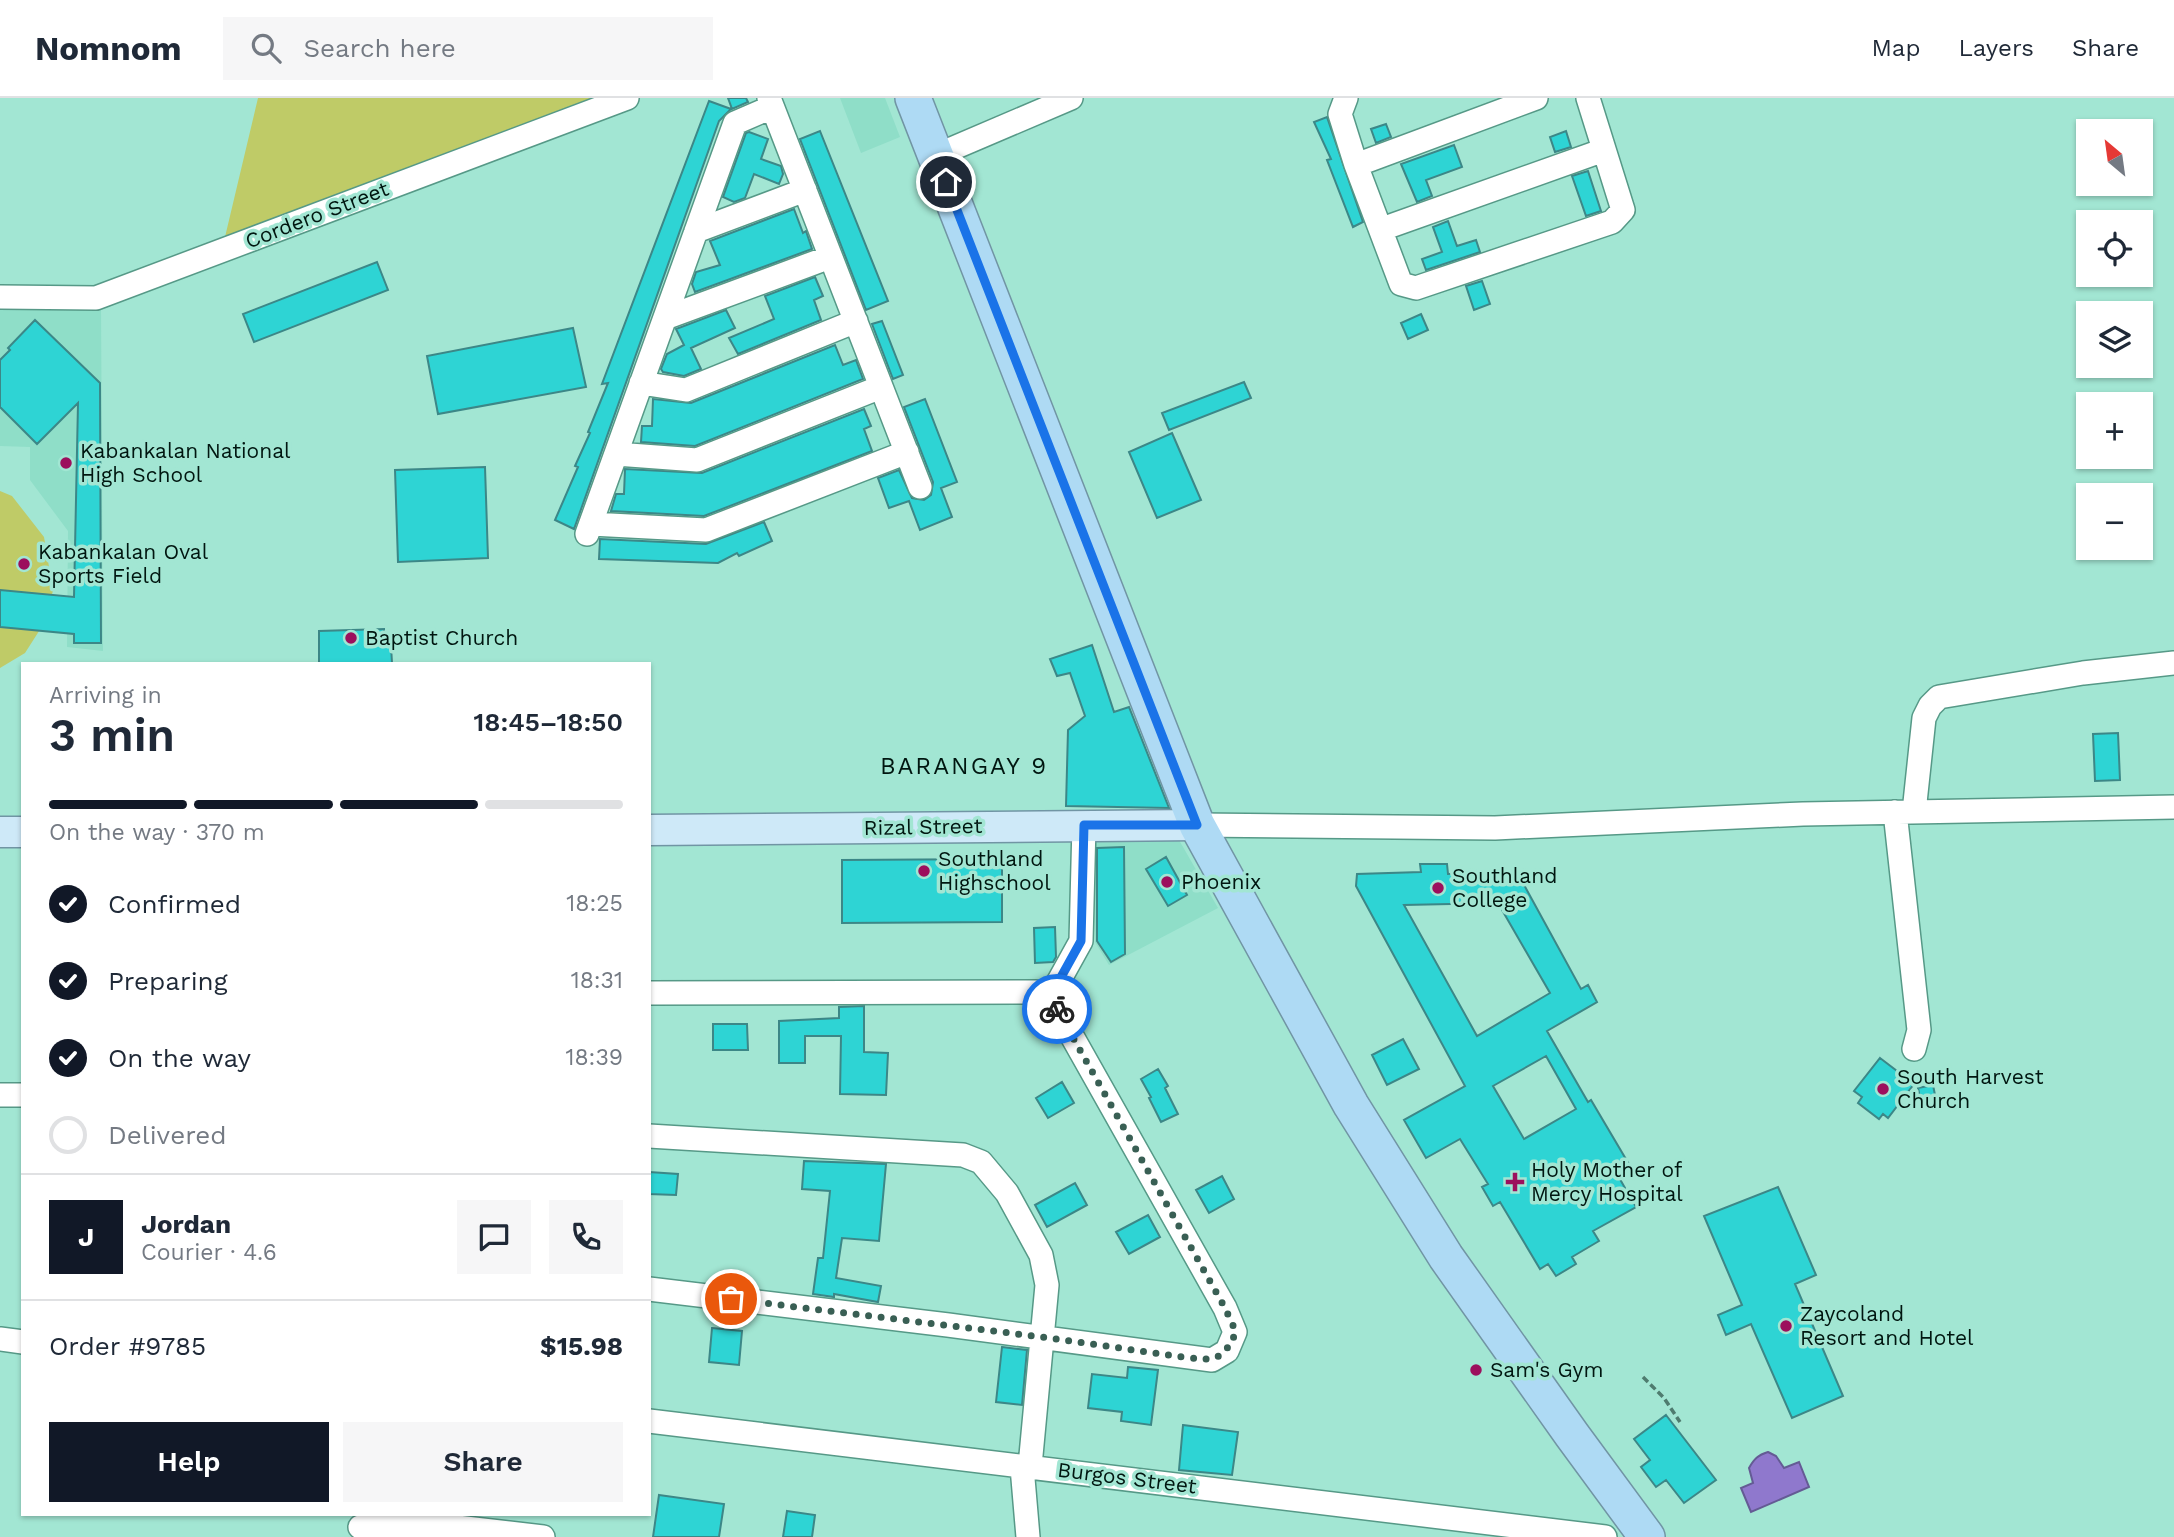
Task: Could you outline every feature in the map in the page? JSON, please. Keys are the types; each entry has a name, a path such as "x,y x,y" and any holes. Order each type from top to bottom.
{"highway":[{"path":"913,98 1197,825 1351,1105 1446,1257 1647,1537"}],"main road":[{"name":"Rizal Street","path":"651,830 1197,825"},
{"path":"0,832 21,832"}],"street":[{"name":"Cordero Street","path":"0,296 96,298 627,98"},
{"path":"936,156 1071,98"},
{"path":"1346,98 1340,114 1356,165 1401,284 1416,288 1612,222 1623,210 1588,98"},
{"path":"1356,165 1536,98"},
{"path":"907,452 706,530 589,529 735,123 771,102 907,452 920,487"},
{"path":"1382,229 1604,150"},
{"path":"696,231 805,190"},
{"path":"664,318 831,257"},
{"path":"641,383 686,390 856,321"},
{"path":"616,454 696,460 881,387"},
{"path":"1914,1049 1919,1030 1905,812 1924,719 1930,706 1938,696 2083,673 2174,663"},
{"path":"1197,825 1495,828 1905,812 2174,807"},
{"path":"1050,997 1081,941 1084,825"},
{"path":"651,993 1036,992 1050,997 1236,1332 1227,1351 1212,1360 651,1289"},
{"path":"0,1095 21,1095"},
{"path":"651,1136 963,1155 981,1162 1007,1193 1041,1255 1048,1285 1026,1466 1028,1537"},
{"path":"0,1339 21,1342"},
{"name":"Burgos Street","path":"651,1422 1605,1537"},
{"path":"360,1527 448,1525 543,1537"}],"path":[{"path":"1643,1377 1664,1398 1680,1422"}],"shaded area":[{"path":"840,98 885,98 900,137 861,153"},
{"name":"Kabankalan National High School","path":"101,305 103,651 67,647 68,531 30,480 30,447 0,446 0,306"},
{"path":"1179,840 1218,908 1109,965 1095,942 1093,842"},
{"path":"1768,1452 1776,1456 1784,1468 1799,1462 1809,1487 1751,1512 1741,1488 1753,1483 1749,1468 1757,1458"}],"green space":[{"path":"258,98 600,98 225,237"},
{"name":"Kabankalan Oval Sports Field","path":"0,491 12,496 44,537 53,591 41,628 25,653 0,668"}],"building":[{"path":"728,98 746,98 748,102 732,109"},
{"path":"709,101 731,109 719,121 574,529 555,520 578,467 575,466 608,383 602,384"},
{"path":"1327,117 1363,222 1353,227 1327,160 1331,159 1314,122"},
{"path":"1386,124 1391,137 1376,143 1371,129"},
{"path":"820,131 888,301 866,310 800,139"},
{"path":"1566,131 1571,147 1555,152 1550,137"},
{"path":"746,133 768,139 761,159 781,166 783,174 779,184 754,174 745,198 734,202 723,197"},
{"path":"1454,145 1462,167 1426,180 1432,196 1417,202 1401,164"},
{"path":"1588,171 1601,211 1586,216 1572,176"},
{"path":"794,209 812,249 695,292 692,284 696,272 720,265 710,241"},
{"path":"1448,221 1457,246 1476,240 1480,252 1426,270 1422,259 1442,252 1433,227"},
{"path":"377,262 388,290 254,342 243,314"},
{"path":"815,277 823,296 814,300 821,320 738,354 729,338 774,319 765,296"},
{"path":"1482,281 1490,304 1474,310 1466,286"},
{"path":"726,310 735,328 691,348 701,369 684,376 663,372 661,369 667,354 684,345 676,329"},
{"path":"1421,314 1428,330 1408,339 1401,323"},
{"path":"35,320 100,383 101,643 74,643 74,634 0,627 0,590 74,597 78,403 37,444 0,407 0,360"},
{"path":"882,321 903,375 893,379 872,324"},
{"path":"573,328 586,387 438,414 427,356"},
{"path":"835,345 843,365 856,360 863,379 695,446 641,442 642,426 652,426 653,399 691,403"},
{"path":"1244,382 1251,398 1169,430 1162,413"},
{"path":"925,399 957,482 941,488 952,517 920,530 909,501 889,508 878,478 899,470 912,498 924,500 931,495 933,482 904,407"},
{"path":"864,409 871,426 864,429 872,451 704,516 611,511 616,494 624,494 625,469 702,473"},
{"path":"1172,433 1201,500 1157,518 1129,452"},
{"path":"485,467 488,558 398,562 395,470"},
{"path":"764,522 772,541 718,563 599,559 600,539 706,544"},
{"name":"Baptist Church","path":"384,629 384,646 391,646 392,662 319,662 319,631"},
{"path":"1092,645 1114,712 1129,707 1169,808 1066,806 1068,730 1085,716 1070,673 1057,676 1050,659"},
{"path":"2118,733 2120,780 2095,781 2093,734"},
{"path":"1124,847 1125,954 1111,962 1097,941 1097,848"},
{"name":"Phoenix","path":"1166,857 1187,895 1168,906 1146,869"},
{"path":"1002,859 1002,922 842,923 842,860"},
{"path":"1420,864 1447,864 1448,874 1517,872 1581,989 1588,985 1597,1002 1547,1031 1588,1102 1591,1100 1630,1166 1617,1174 1636,1207 1593,1231 1599,1241 1572,1257 1576,1264 1556,1276 1548,1264 1540,1269 1500,1202 1493,1206 1482,1187 1488,1184 1460,1139 1426,1158 1404,1120 1465,1086 1356,886 1357,874 1421,872","holes":["1498,903 1550,993 1477,1036 1404,905","1546,1056 1576,1109 1524,1139 1493,1086"]},
{"path":"1055,927 1056,957 1053,962 1035,963 1034,928"},
{"path":"864,1006 864,1052 888,1053 886,1095 840,1094 841,1036 805,1036 805,1063 779,1063 779,1021 839,1018 839,1007"},
{"path":"713,1024 747,1024 748,1050 713,1050"},
{"path":"1403,1039 1419,1069 1387,1085 1372,1055"},
{"path":"1880,1058 1914,1084 1888,1118 1883,1114 1879,1119 1858,1103 1862,1097 1854,1091"},
{"path":"1158,1069 1168,1086 1165,1088 1178,1114 1161,1122 1141,1079"},
{"path":"1062,1082 1074,1103 1048,1118 1036,1098"},
{"path":"1933,1085 1937,1105 1922,1108 1918,1088"},
{"path":"804,1161 886,1164 879,1241 842,1238 836,1278 881,1286 878,1302 834,1294 834,1297 813,1294 818,1258 823,1258 830,1191 802,1189"},
{"path":"651,1172 678,1174 676,1195 651,1194"},
{"path":"1222,1176 1234,1199 1209,1213 1196,1190"},
{"path":"1075,1183 1087,1205 1047,1227 1035,1205"},
{"path":"1778,1187 1816,1275 1795,1284 1843,1396 1792,1418 1751,1324 1726,1335 1718,1315 1742,1305 1704,1216"},
{"path":"1148,1215 1160,1237 1129,1254 1116,1232"},
{"path":"712,1328 742,1331 739,1365 709,1362"},
{"path":"1002,1347 1027,1350 1022,1405 996,1402"},
{"path":"1128,1367 1158,1370 1151,1425 1121,1421 1122,1412 1088,1408 1092,1374 1127,1378"},
{"path":"1666,1415 1716,1480 1684,1503 1666,1480 1656,1487 1641,1467 1650,1460 1634,1439"},
{"path":"1183,1425 1238,1432 1232,1475 1179,1470"},
{"path":"659,1495 724,1504 719,1537 653,1537"},
{"path":"787,1511 815,1515 812,1537 783,1537"}],"way so far":[{"path":"731,1299 1190,1358 1212,1360 1227,1351 1236,1332 1225,1308 1057,1009"}],"place":[{"name":"Kabankalan National High School","path":"66,463"},
{"name":"Kabankalan Oval Sports Field","path":"24,564"},
{"name":"Baptist Church","path":"351,638"},
{"name":"Southland Highschool","path":"924,871"},
{"name":"Phoenix","path":"1167,882"},
{"name":"Southland College","path":"1438,888"},
{"name":"South Harvest Church","path":"1883,1089"},
{"name":"Holy Mother of Mercy Hospital","path":"1515,1182"},
{"name":"Zaycoland Resort and Hotel","path":"1786,1326"},
{"name":"Sam's Gym","path":"1476,1370"}],"district":[{"name":"BARANGAY 9","path":"964,766"}],"route":[{"path":"946,182 1197,825 1084,825 1081,941 1050,997 1057,1009"}]}
